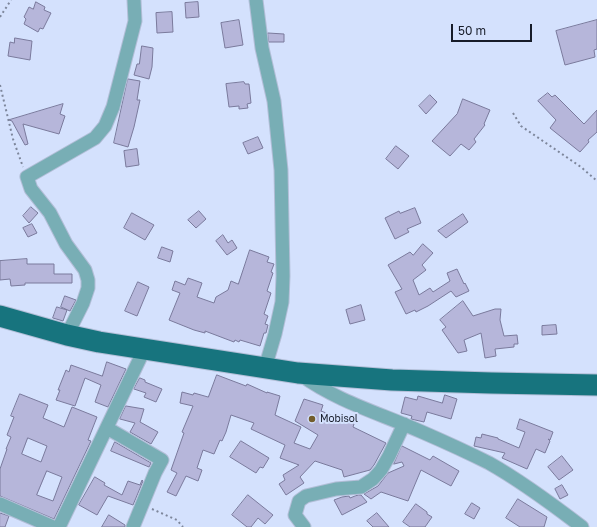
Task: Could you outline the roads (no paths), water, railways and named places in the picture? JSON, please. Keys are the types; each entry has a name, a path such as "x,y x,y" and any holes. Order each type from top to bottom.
{"highway":[{"path":"0,316 67,335 144,350 298,373 392,380 597,385"}],"street":[{"path":"67,335 83,303 88,288 88,280 85,270 66,244 50,212 31,189 27,177 95,138 105,126 113,107 135,21 134,0"},
{"path":"256,0 262,48 274,101 281,170 282,302 275,334 265,368"},
{"path":"59,527 144,350"},
{"path":"298,373 334,395 404,424 489,464 553,505 582,527"},
{"path":"304,527 294,515 299,501 306,496 336,489 361,487 373,479 381,470 404,424"},
{"path":"107,428 162,460 132,527"},
{"path":"0,504 53,527"}],"place":[{"name":"Mobisol","path":"312,419"}]}
